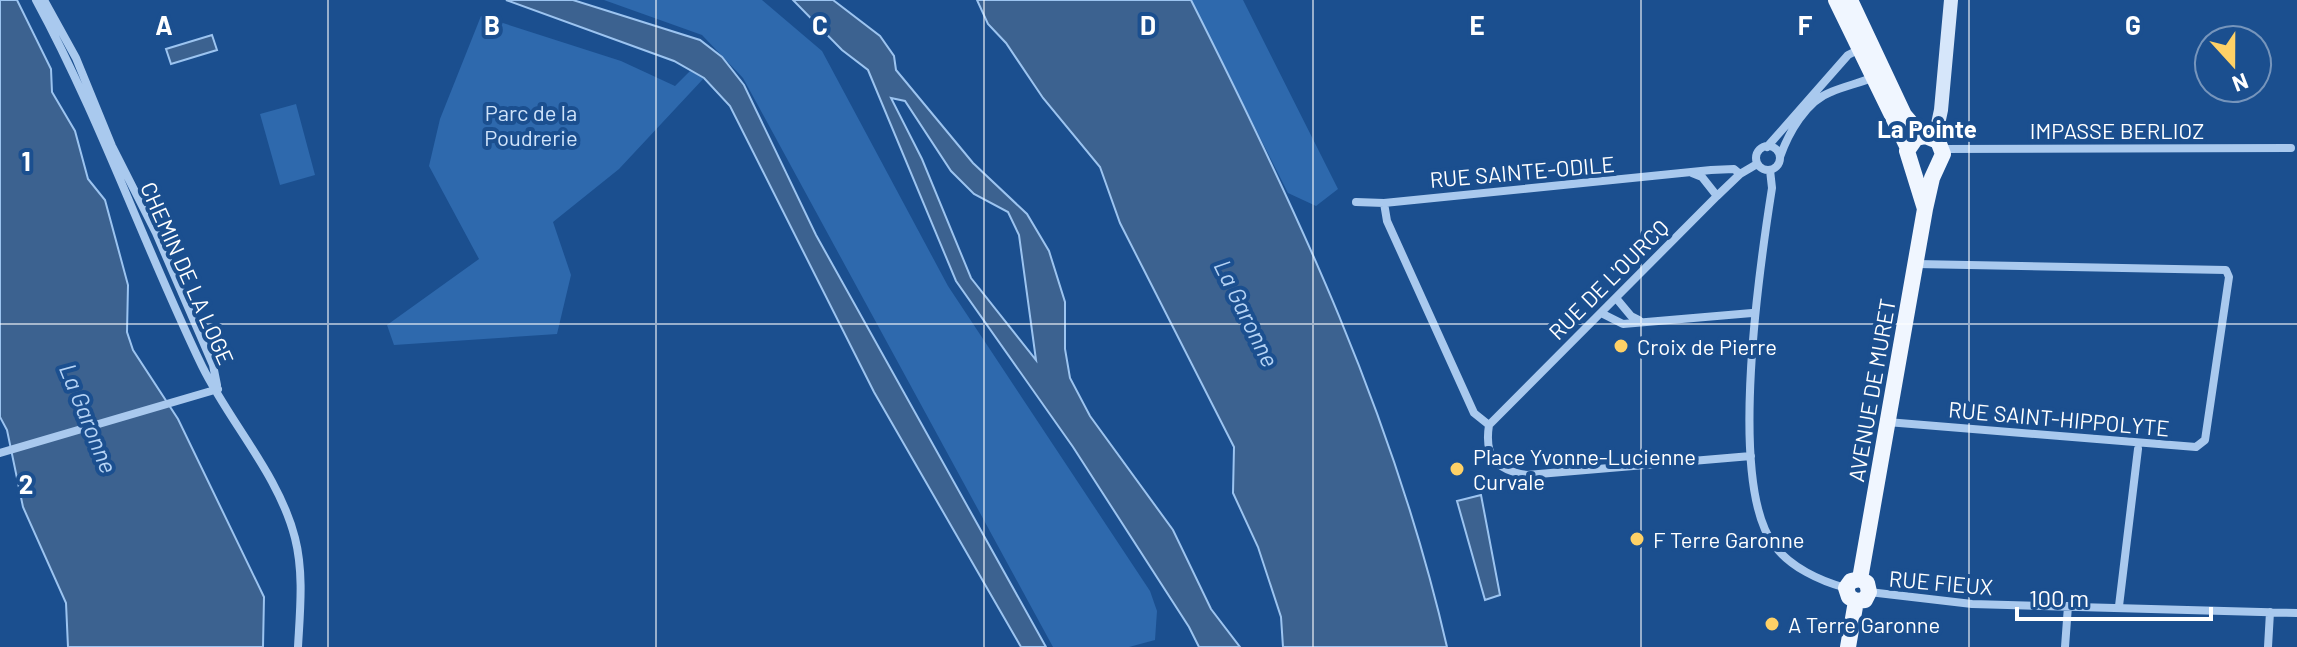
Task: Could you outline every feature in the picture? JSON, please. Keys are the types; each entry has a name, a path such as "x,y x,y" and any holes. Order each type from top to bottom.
{"main road":[{"path":"1836,0 1877,73 1908,148 1912,166 1924,171 1936,168 1942,159 1933,141 1909,124 1877,73"},
{"path":"1850,0 1865,49"},
{"path":"1933,141 1941,110 1951,0"},
{"path":"1908,148 1933,141"},
{"name":"AVENUE DE MURET","path":"1912,166 1925,209"},
{"name":"AVENUE DE MURET","path":"1848,647 1925,209 1936,168"}],"street":[{"name":"CHEMIN DE LA LOGE","path":"36,0 79,84 203,369 218,389"},
{"name":"CHEMIN DE LA LOGE","path":"44,0 76,58 112,146 156,233 213,365 218,389"},
{"path":"1865,49 1848,55 1767,147 1757,153 1757,164 1770,170 1778,164 1795,126 1827,93 1877,73"},
{"name":"IMPASSE BERLIOZ","path":"1933,141 2291,148"},
{"path":"1767,147 1775,149 1780,157"},
{"name":"RUE DE L'OURCQ","path":"1489,425 1717,196 1740,174 1757,164"},
{"name":"RUE SAINTE-ODILE","path":"1356,202 1384,203 1734,169 1740,174"},
{"name":"RUE FIEUX","path":"1770,170 1772,188 1752,313 1751,456 1757,510 1773,545 1787,559 1817,577 1858,590 1972,604 2297,613"},
{"path":"1691,173 1702,177 1717,196"},
{"path":"1384,203 1387,221 1474,413 1489,425 1486,442 1496,462 1507,472 1527,475 1751,456"},
{"name":"RUE SAINT-HIPPOLYTE","path":"1887,422 2196,447 2205,440 2229,277 2226,270 2217,267 1915,264"},
{"path":"1616,298 1631,316 1640,321"},
{"path":"1601,313 1623,324 1752,313"},
{"path":"0,453 218,389 284,510 295,537 301,577 298,647"},
{"path":"2119,606 2138,449"},
{"path":"2065,647 2068,606"},
{"path":"2268,647 2270,612"}],"green space":[{"path":"604,0 762,0 822,51 948,286 1150,591 1157,611 1155,640 1129,647 1053,647 743,78 702,35"},
{"path":"1191,0 1243,0 1338,189 1316,206 1288,193"},
{"name":"Parc de la Poudrerie","path":"481,16 621,61 675,86 690,71 704,78 619,169 553,222 571,275 557,334 394,345 387,325 479,259 429,166 440,119"},
{"path":"296,104 315,175 280,185 260,114"}],"water":[{"name":"La Garonne","path":"0,0 17,0 51,69 52,92 75,131 88,179 105,200 128,285 127,332 133,350 178,419 264,597 263,647 68,647 66,603 23,507 7,430 0,417"},
{"path":"506,0 573,0 700,40 722,57 744,85 816,235 1046,647 1021,647 874,392 730,106 704,78 674,61"},
{"path":"793,0 833,0 880,36 894,56 896,70 973,163 1027,214 1049,251 1065,302 1065,349 1070,378 1090,416 1173,530 1211,609 1240,647 1199,647 1073,447 956,281 868,70 842,50","holes":["891,98 905,101 951,171 974,194 1008,212 1019,235 1036,360 971,278 922,159"]},
{"name":"La Garonne","path":"977,0 1191,0 1305,236 1371,396 1400,478 1447,647 1283,647 1281,617 1258,547 1233,493 1234,447 1120,223 1100,167 1043,98 1006,43 988,24"},
{"path":"212,35 217,50 171,64 166,49"},
{"path":"1481,495 1500,595 1485,600 1457,501"}],"place":[{"name":"Croix de Pierre","path":"1621,346"},
{"name":"Place Yvonne-Lucienne Curvale","path":"1457,469"},
{"name":"F Terre Garonne","path":"1637,539"},
{"name":"A Terre Garonne","path":"1772,624"}],"district":[{"name":"La Pointe","path":"1927,128"}]}
